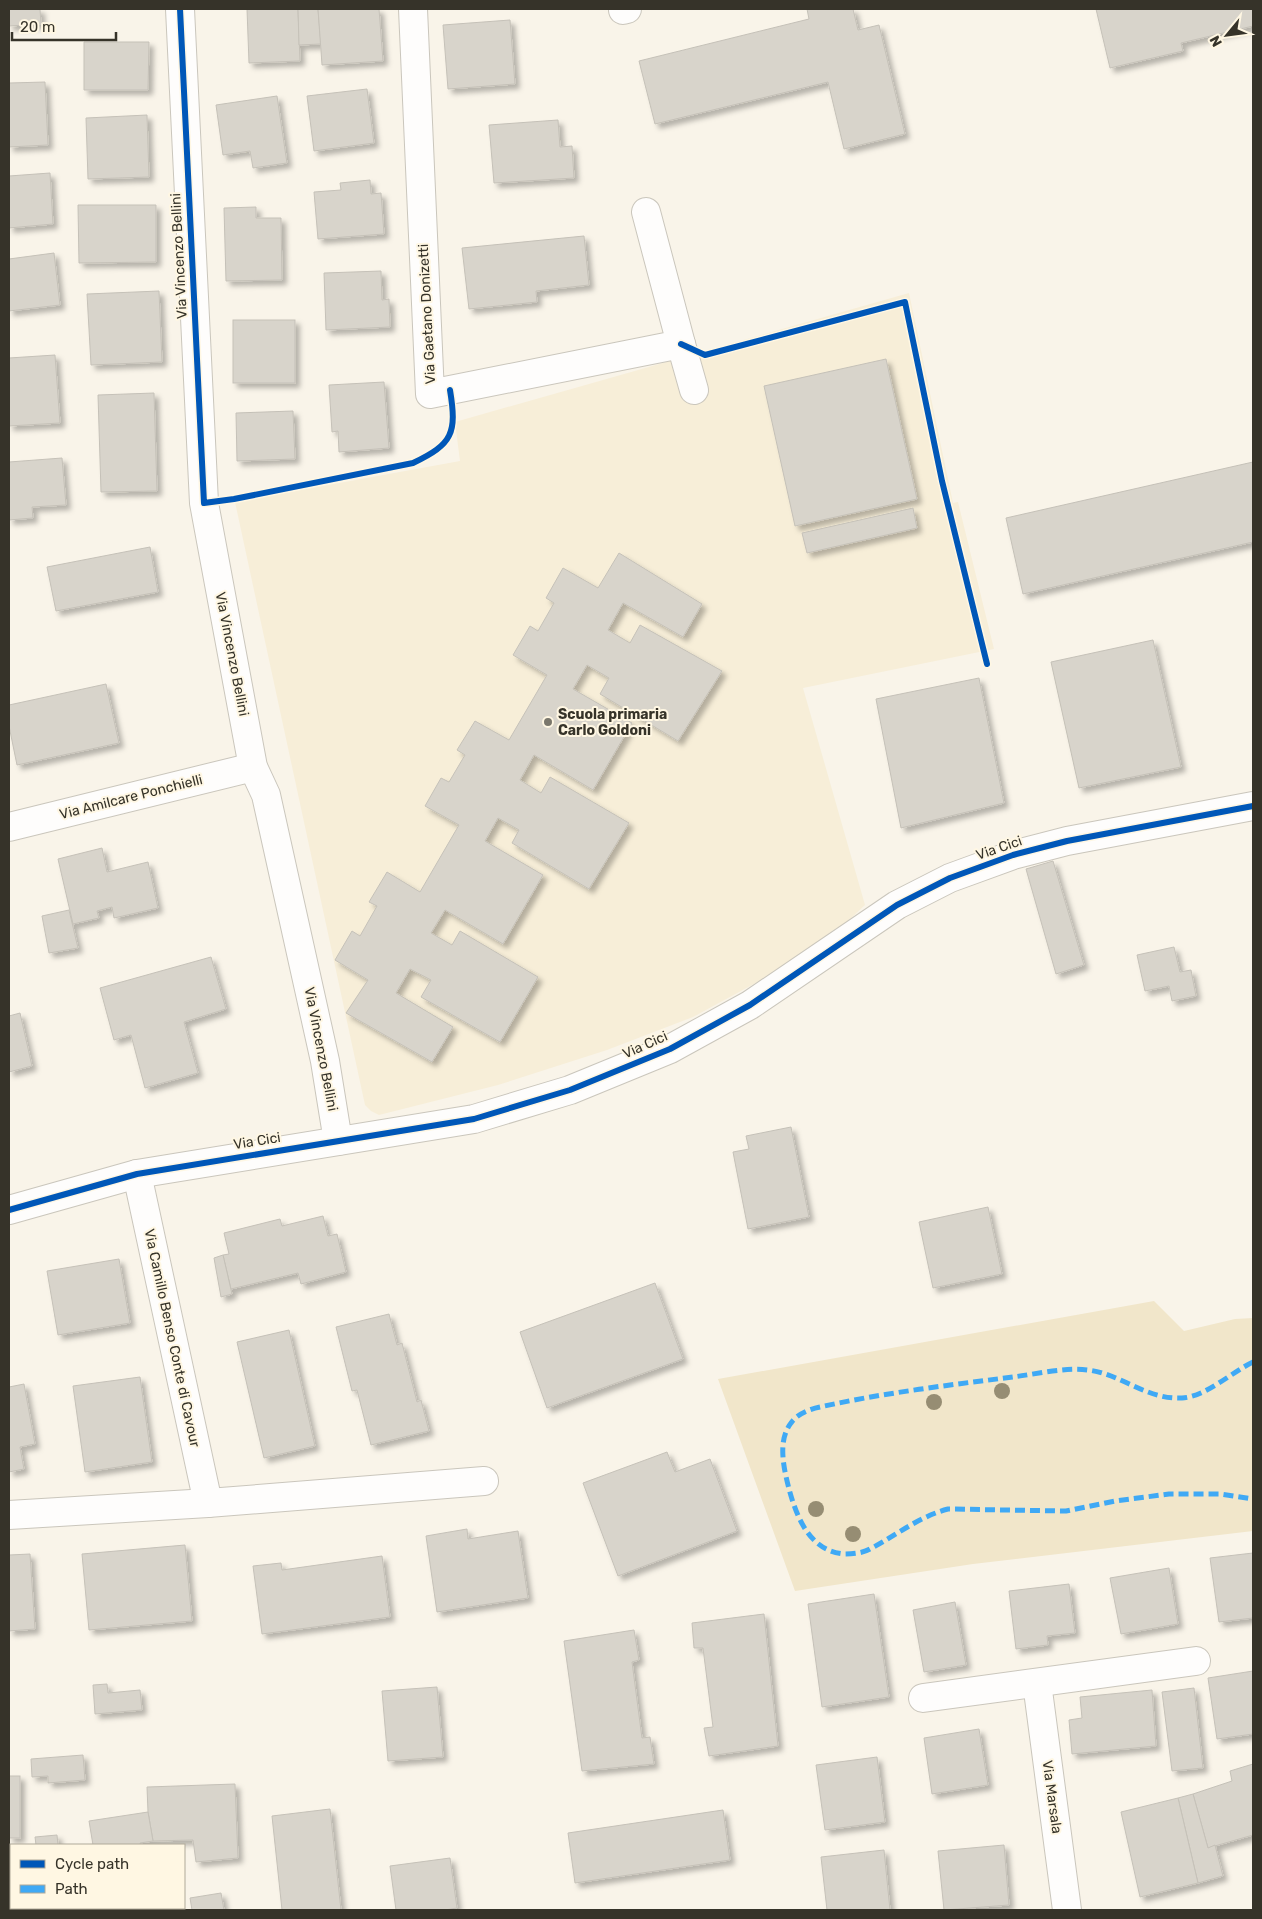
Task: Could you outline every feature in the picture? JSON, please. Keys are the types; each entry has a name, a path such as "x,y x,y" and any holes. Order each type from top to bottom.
{"street":[{"name":"Via Vincenzo Bellini","path":"180,9 204,503 253,767 266,795 325,1061 338,1141"},
{"name":"Via Gaetano Donizetti","path":"413,9 430,394 682,344"},
{"path":"646,212 694,390"},
{"name":"Via Amilcare Ponchielli","path":"9,826 253,767"},
{"name":"Via Cici","path":"9,1210 137,1174 474,1119 570,1090 670,1049 750,1005 897,905 950,878 1013,855 1134,826 1253,806"},
{"name":"Via Camillo Benso Conte di Cavour","path":"137,1174 208,1503"},
{"path":"9,1515 208,1503 484,1480"},
{"path":"923,1698 1196,1661"},
{"name":"Via Marsala","path":"1037,1683 1067,1910"}],"shaded area":[{"name":"Scuola primaria Carlo Goldoni","path":"909,293 953,503 958,502 994,649 803,688 865,905 818,949 693,1017 607,1050 498,1085 379,1115 371,1111 365,1105 235,502 460,461 455,422"},
{"path":"1154,1301 1184,1331 1235,1319 1253,1318 1253,1531 973,1564 795,1591 718,1379"}],"building":[{"path":"9,9 40,9 41,24 9,26"},
{"path":"247,9 298,9 300,61 249,63"},
{"path":"298,9 318,9 321,44 299,45"},
{"path":"318,9 379,9 383,61 322,65"},
{"path":"807,9 853,9 858,30 879,25 905,134 844,149 828,82 655,124 639,61 809,19"},
{"path":"1096,9 1253,9 1253,26 1181,43 1183,51 1110,68"},
{"path":"510,20 515,84 448,89 443,25"},
{"path":"84,42 149,42 148,90 84,90"},
{"path":"45,82 48,145 9,147 9,83"},
{"path":"367,89 374,143 314,151 307,96"},
{"path":"277,96 287,163 253,168 250,151 223,155 216,105"},
{"path":"147,115 149,177 88,179 86,118"},
{"path":"558,120 560,147 572,146 574,178 494,183 489,125"},
{"path":"50,173 53,224 9,228 9,176"},
{"path":"370,180 371,194 381,193 384,234 318,239 314,192 341,190 340,183"},
{"path":"78,205 156,205 156,262 79,263"},
{"path":"256,207 256,218 281,218 282,280 226,281 224,208"},
{"path":"584,236 589,285 536,291 537,302 469,309 462,248"},
{"path":"54,253 60,305 9,311 9,259"},
{"path":"381,271 382,300 389,299 390,327 326,330 324,273"},
{"path":"159,291 162,362 91,365 87,294"},
{"path":"233,320 295,320 295,383 233,383"},
{"path":"55,355 60,423 9,426 9,358"},
{"path":"886,359 917,499 795,526 764,386"},
{"path":"384,382 389,448 339,452 338,431 332,432 329,385"},
{"path":"154,393 157,491 101,492 98,395"},
{"path":"293,411 295,459 237,461 236,413"},
{"path":"62,458 66,505 32,507 33,518 9,520 9,462"},
{"path":"1253,462 1253,542 1023,594 1006,518"},
{"path":"913,508 917,528 807,553 802,533"},
{"path":"150,547 158,592 56,611 47,567"},
{"path":"619,553 702,604 683,637 623,603 608,630 630,643 640,625 722,671 678,741 600,694 609,678 587,665 573,689 632,723 593,790 534,755 520,780 541,793 550,777 629,823 589,889 512,843 519,830 498,818 485,841 543,875 503,944 445,910 431,933 452,945 460,931 538,977 500,1042 421,997 431,980 410,969 396,993 453,1027 432,1062 346,1013 368,980 335,960 352,931 360,936 377,906 369,902 387,872 420,892 459,825 425,806 441,778 449,782 465,755 457,750 475,721 509,740 547,675 513,655 530,626 538,631 554,603 546,598 563,568 598,588"},
{"path":"1153,640 1181,767 1079,788 1051,662"},
{"path":"979,678 1004,803 901,828 876,699"},
{"path":"106,684 119,743 17,765 9,726 9,705"},
{"path":"102,848 107,872 148,862 158,908 114,918 112,907 97,911 99,918 73,924 58,859"},
{"path":"1053,861 1084,965 1056,974 1026,869"},
{"path":"69,910 78,948 49,953 42,916"},
{"path":"1174,947 1180,972 1191,970 1196,996 1172,1001 1169,986 1145,991 1137,955"},
{"path":"211,957 226,1009 184,1022 198,1073 145,1088 131,1035 114,1040 100,988"},
{"path":"20,1013 32,1066 9,1072 9,1016"},
{"path":"791,1127 809,1217 748,1229 733,1152 749,1149 746,1136"},
{"path":"988,1207 1002,1274 933,1288 919,1222"},
{"path":"323,1216 328,1236 337,1234 346,1272 301,1284 298,1273 231,1289 223,1255 229,1254 224,1233 280,1219 282,1226"},
{"path":"223,1255 232,1294 221,1297 214,1258"},
{"path":"119,1259 130,1323 58,1335 47,1271"},
{"path":"655,1283 683,1359 547,1408 520,1332"},
{"path":"389,1314 397,1345 402,1343 417,1402 421,1400 429,1431 371,1445 357,1390 352,1391 336,1327"},
{"path":"289,1330 315,1446 264,1458 237,1342"},
{"path":"140,1377 152,1462 85,1472 73,1386"},
{"path":"24,1384 35,1444 20,1447 24,1469 9,1472 9,1387"},
{"path":"667,1452 675,1472 710,1459 737,1531 618,1576 583,1483"},
{"path":"467,1529 468,1539 518,1531 528,1598 437,1612 426,1536"},
{"path":"185,1545 192,1621 89,1630 82,1554"},
{"path":"1253,1553 1253,1618 1219,1622 1210,1558"},
{"path":"30,1554 35,1629 9,1631 9,1555"},
{"path":"382,1556 390,1617 262,1634 253,1566 281,1563 282,1570"},
{"path":"1169,1568 1178,1624 1121,1634 1110,1578"},
{"path":"1069,1584 1075,1633 1047,1636 1048,1645 1016,1649 1009,1591"},
{"path":"874,1594 889,1697 822,1707 808,1604"},
{"path":"955,1602 966,1665 924,1672 913,1610"},
{"path":"764,1614 778,1746 709,1756 704,1728 713,1727 703,1648 694,1648 692,1623"},
{"path":"634,1630 639,1660 632,1662 642,1738 650,1737 654,1764 582,1771 564,1641"},
{"path":"1253,1671 1253,1734 1217,1739 1208,1678"},
{"path":"107,1684 108,1693 140,1690 142,1710 95,1714 93,1685"},
{"path":"437,1687 443,1757 388,1761 382,1691"},
{"path":"1194,1688 1203,1768 1172,1771 1162,1692"},
{"path":"1152,1690 1156,1746 1072,1754 1069,1720 1082,1718 1080,1697"},
{"path":"979,1729 988,1785 932,1794 924,1738"},
{"path":"83,1755 85,1780 48,1783 48,1776 32,1777 31,1759"},
{"path":"877,1757 885,1822 825,1830 816,1765"},
{"path":"1253,1764 1253,1835 1208,1848 1193,1794 1232,1781 1230,1771"},
{"path":"9,1776 20,1776 20,1838 9,1838"},
{"path":"235,1784 238,1858 196,1862 193,1840 153,1841 148,1812 147,1787"},
{"path":"1193,1794 1208,1848 1215,1845 1223,1876 1198,1883 1178,1798"},
{"path":"1178,1798 1198,1883 1140,1897 1121,1812"},
{"path":"330,1809 341,1910 282,1910 272,1816"},
{"path":"723,1810 730,1860 575,1883 568,1833"},
{"path":"148,1812 153,1841 140,1844 93,1844 89,1821"},
{"path":"57,1835 58,1844 36,1844 35,1837"},
{"path":"1004,1845 1009,1905 944,1910 938,1851"},
{"path":"884,1850 890,1910 827,1910 821,1857"},
{"path":"450,1858 457,1908 445,1910 396,1910 390,1866"},
{"path":"10,1884 10,1909 67,1910 9,1910"},
{"path":"221,1893 224,1910 192,1910 190,1898"}],"marked path":[{"path":"1253,1362 1209,1389 1191,1397 1182,1398 1169,1398 1157,1395 1100,1372 1070,1369 844,1402 812,1409 797,1417 787,1430 783,1447 785,1473 792,1500 801,1522 814,1540 822,1547 832,1552 844,1554 867,1550 917,1521 948,1509 1066,1511 1115,1501 1169,1494 1220,1494 1253,1499"}],"cycle path":[{"path":"180,9 204,503 234,499 413,463 437,450 449,436 453,417 450,390"},
{"path":"681,344 705,355 905,302 942,481 987,664"},
{"path":"9,1210 137,1174 474,1119 570,1090 670,1049 750,1005 897,905 950,878 1013,855 1067,841 1253,806"}],"place":[{"name":"Scuola primaria Carlo Goldoni","path":"548,722"}]}
